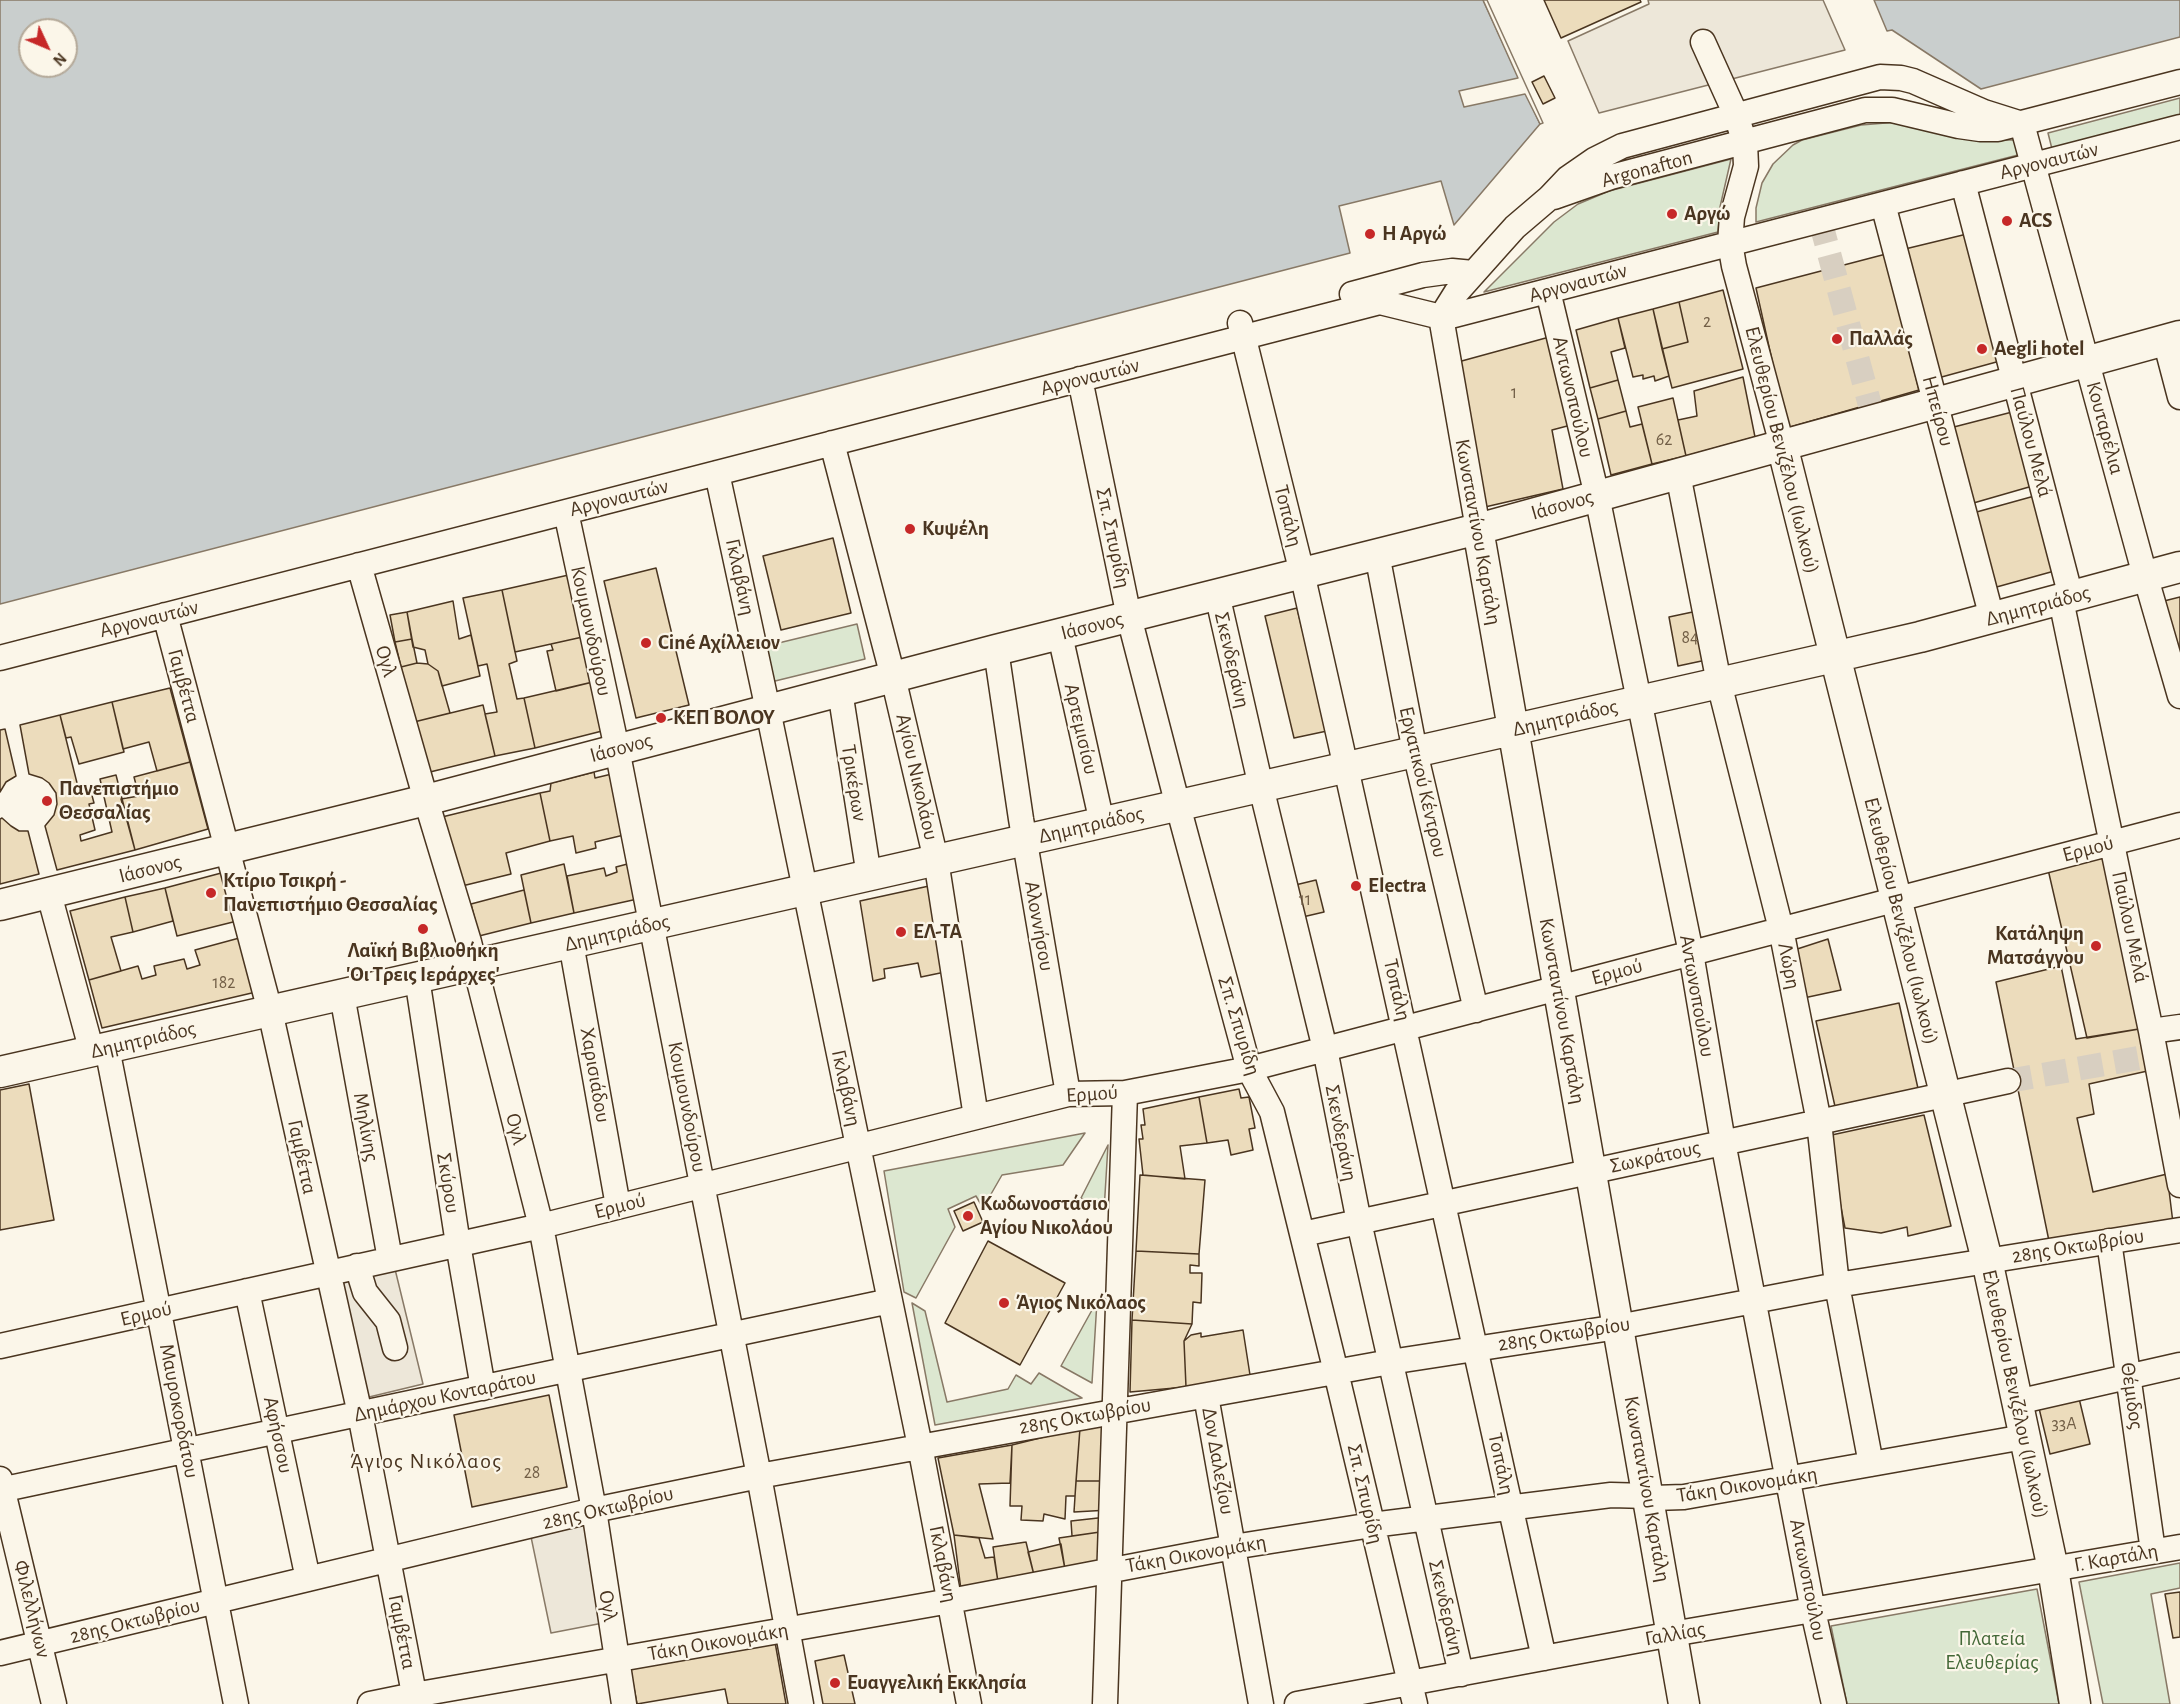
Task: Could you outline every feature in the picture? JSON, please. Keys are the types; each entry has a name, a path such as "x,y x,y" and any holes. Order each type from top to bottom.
{"main road":[{"name":"Ιάσονος","path":"0,905 426,800 996,650 1478,529 2172,338"},
{"name":"Ελευθερίου Βενιζέλου (Ιωλκού)","path":"1782,446 1986,1260 2053,1569 2075,1704"},
{"name":"Κωνσταντίνου Καρτάλη","path":"1478,529 1684,1704"},
{"name":"Δημητριάδος","path":"0,1072 1834,657 1992,618 2180,567"}],"street":[{"name":"Ελευθερίου Βενιζέλου (Ιωλκού)","path":"1703,42 1736,115 1745,142 1746,166 1731,217 1730,243 1734,266 1782,446"},
{"path":"1440,317 1456,293 1515,227 1568,178 1606,153 1622,146 1880,77 1913,81 1955,100 2022,124"},
{"name":"Argonafton","path":"1549,198 1611,177 1865,110 1892,110 1988,130 2022,124 2180,82"},
{"name":"Κουταρέλια","path":"2022,124 2180,696"},
{"name":"Αργοναυτών","path":"1242,331 1380,302 1440,317 2180,127"},
{"name":"Παύλου Μελά","path":"1963,183 2014,381 2066,598 2180,1185"},
{"name":"Ηπείρου","path":"1883,204 1992,618"},
{"name":"Αργοναυτών","path":"0,658 1228,341 1242,331 1423,275 1452,271 1473,273"},
{"name":"Αντωνοπούλου","path":"1548,291 1597,496 1690,953 1753,1300 1834,1704"},
{"name":"Κωνσταντίνου Καρτάλη","path":"1440,317 1478,529"},
{"name":"Τοπάλη","path":"1242,331 1302,573 1544,1658"},
{"path":"2172,338 2180,397"},
{"name":"Σπ. Σπυρίδη","path":"1080,379 1129,617 1249,1069 1272,1112 1413,1694"},
{"name":"Αγίου Νικολάου","path":"832,443 893,677 936,860 976,1117"},
{"name":"Γκλαβάνη","path":"717,473 806,890 920,1446 969,1704"},
{"name":"Λώρη","path":"1678,474 1719,683 1781,929 1820,1122 1837,1286 1871,1464"},
{"name":"Κουμουνδούρου","path":"566,512 617,749 732,1335 801,1704"},
{"name":"Εργατικού Κέντρου","path":"1377,554 1415,752 1476,1010"},
{"name":"Ογλ","path":"359,565 475,965 541,1226 569,1369 575,1466 594,1510 624,1704"},
{"name":"Σκενδεράνη","path":"1217,594 1325,1049 1359,1222 1461,1674"},
{"name":"Γαμβέττα","path":"165,615 270,1011 360,1414 415,1699"},
{"name":"Αρτεμισίου","path":"1060,634 1102,823"},
{"name":"Αλοννήσου","path":"996,650 1024,840 1068,1094"},
{"name":"Τρικέρων","path":"840,691 869,876"},
{"name":"Ερμού","path":"0,1346 541,1226 1068,1094 1125,1093 1249,1069 2180,825"},
{"name":"Μαυροκορδάτου","path":"49,894 99,1050 159,1311 236,1704"},
{"name":"Χαρισιάδου","path":"571,943 618,1206"},
{"name":"Σκύρου","path":"417,978 483,1388"},
{"name":"Μηλίνης","path":"342,995 390,1259"},
{"path":"2151,1031 2180,1027"},
{"name":"Σωκράτους","path":"1303,1234 2008,1081"},
{"path":"1105,1704 1125,1093"},
{"name":"28ης Οκτωβρίου","path":"0,1653 594,1510 759,1476 1390,1362 1618,1327 1753,1300 2180,1230"},
{"name":"Θέμιδος","path":"2109,1241 2153,1551"},
{"path":"357,1266 365,1292 388,1321 395,1347"},
{"name":"Αφήσσου","path":"247,1291 308,1579"},
{"name":"Δημάρχου Κονταράτου","path":"1,1486 360,1414 890,1302"},
{"path":"2017,1402 2180,1365"},
{"name":"Δον Δαλεζίου","path":"1206,1396 1261,1704"},
{"name":"Τάκη Οικονομάκη","path":"370,1704 415,1699 616,1660 950,1601 1233,1546 1372,1525 1611,1495 1653,1498 1684,1497 2024,1437"},
{"name":"Φιλελλήνων","path":"1,1486 54,1704"},
{"name":"Γ. Καρτάλη","path":"2053,1569 2180,1547"},
{"name":"Γαλλίας","path":"1297,1704 1413,1694 1461,1674 1672,1634 2053,1569"}],"green space":[{"path":"2180,98 2180,115 2052,149 2048,133"},
{"path":"1898,122 2001,140 2018,140 2022,154 1756,222 1756,208 1762,183 1773,164 1793,145 1802,140 1861,125"},
{"path":"1731,159 1720,207 1718,232 1484,292 1554,222 1578,204 1609,191"},
{"path":"857,624 865,659 771,682 762,647"},
{"path":"1085,1133 1063,1165 1002,1175 983,1208 976,1196 948,1209 955,1227 916,1298 904,1292 884,1171"},
{"path":"1108,1145 1104,1211 1081,1198"},
{"path":"1097,1301 1092,1383 1061,1366"},
{"path":"912,1303 925,1311 947,1402 1008,1389 1016,1375 1031,1384 1039,1373 1082,1398 935,1425"},
{"path":"2180,1563 2180,1588 2151,1594 2170,1704 2103,1704 2079,1582"},
{"name":"Πλατεία Ελευθερίας","path":"2037,1589 2059,1704 1847,1704 1831,1626"}],"shaded area":[{"path":"0,0 1483,0 1540,124 1454,225 1441,181 1339,206 1350,253 0,604"},
{"path":"1648,0 1823,0 1845,50 1599,113 1568,41 1649,4"},
{"path":"1874,0 2180,0 2180,37 1981,89 1892,30 1887,31"},
{"path":"394,1265 423,1384 365,1398 337,1279"},
{"path":"584,1520 603,1623 551,1633 530,1532"}],"pier":[{"path":"1483,0 1487,0 1543,123 1540,124 1525,94 1464,107 1459,91 1518,78"}],"building":[{"path":"1544,0 1640,0 1641,2 1561,38"},
{"path":"1544,76 1555,98 1543,104 1532,82"},
{"path":"1967,234 2000,361 1938,378 1905,249"},
{"name":"Παλλάς","path":"1886,254 1919,390 1787,428 1756,288"},
{"path":"1723,290 1743,369 1672,388 1662,349 1688,342 1679,302"},
{"path":"1679,302 1688,342 1662,349 1653,309"},
{"path":"1653,309 1669,376 1655,381 1654,376 1643,379 1643,375 1633,377 1618,318"},
{"path":"1618,318 1625,348 1611,352 1618,380 1590,388 1576,330"},
{"path":"1553,336 1571,425 1552,430 1563,489 1485,507 1458,362"},
{"path":"1743,377 1755,437 1686,456 1678,420 1697,416 1694,391"},
{"path":"1618,380 1626,411 1598,419 1590,388"},
{"path":"1673,398 1686,456 1652,464 1638,407"},
{"path":"1626,411 1630,427 1642,424 1652,464 1611,475 1598,419"},
{"path":"2016,411 2036,485 1970,504 1950,428"},
{"path":"2038,495 2058,570 1993,588 1973,513"},
{"path":"833,538 851,613 781,630 763,556"},
{"name":"Ciné Αχίλλειον","path":"656,568 689,705 636,718 604,581"},
{"path":"573,574 587,636 515,652 502,590"},
{"path":"502,590 517,661 509,664 517,699 524,698 535,748 495,756 485,714 497,712 487,664 478,666 463,598"},
{"path":"2180,597 2180,658 2164,601"},
{"path":"453,601 459,639 471,635 480,676 442,686 438,671 428,664 425,650 413,647 407,612"},
{"path":"1297,608 1327,731 1294,738 1265,616"},
{"path":"1702,610 1711,659 1678,666 1669,617"},
{"path":"407,612 412,639 395,642 390,615"},
{"path":"587,636 597,681 556,691 547,651 553,650 551,644"},
{"path":"412,639 417,663 401,667 395,642"},
{"path":"417,663 428,664 438,671 450,713 414,722 401,667"},
{"path":"597,681 610,729 535,748 524,698"},
{"path":"170,688 190,762 157,771 149,742 123,749 112,702"},
{"path":"112,702 124,752 79,764 71,737 66,738 60,715"},
{"path":"483,705 495,756 426,773 414,722"},
{"path":"60,715 79,791 90,788 94,803 89,804 95,830 80,835 81,841 112,832 100,779 116,775 135,850 57,870 45,826 54,815 57,804 56,793 42,778 29,774 20,725"},
{"path":"5,729 16,776 6,782 0,792 0,730"},
{"path":"190,762 208,829 135,850 121,799 139,796 134,777"},
{"path":"594,772 595,778 616,773 628,834 595,842 596,848 576,853 573,836 550,841 540,793 550,791 551,783"},
{"path":"540,793 550,841 506,853 511,874 462,886 442,817"},
{"path":"2,818 19,831 28,831 39,874 0,884 0,819"},
{"name":"Κατάληψη Ματσάγγου","path":"2107,851 2145,1028 2087,1038 2047,865"},
{"path":"635,862 642,898 574,913 567,876 604,868 606,876 617,872 616,867"},
{"path":"564,864 574,913 531,923 521,875"},
{"path":"225,872 237,921 177,936 165,888"},
{"path":"1316,880 1324,912 1294,919 1287,887"},
{"name":"ΕΛ-ΤΑ","path":"929,886 945,972 921,977 918,963 884,969 885,978 873,981 860,901"},
{"path":"165,888 173,921 133,932 125,897"},
{"path":"524,890 531,923 479,936 471,904"},
{"path":"125,897 133,932 111,937 121,971 89,980 70,911"},
{"path":"243,937 256,992 102,1028 89,980 138,966 142,979 156,975 154,966 184,959 187,969 200,965 195,950"},
{"path":"1828,939 1841,990 1799,999 1788,952"},
{"path":"2061,966 2076,1039 2145,1028 2152,1070 2089,1084 2094,1114 2077,1118 2093,1192 2167,1174 2173,1223 2049,1241 1996,982"},
{"path":"1899,1003 1919,1093 1836,1111 1816,1021"},
{"path":"29,1084 54,1220 0,1230 0,1090"},
{"path":"1239,1089 1241,1098 1249,1097 1255,1128 1249,1129 1253,1150 1231,1155 1228,1140 1207,1143 1199,1097"},
{"path":"1199,1097 1207,1143 1180,1146 1185,1179 1143,1175 1139,1139 1143,1139 1141,1125 1145,1125 1143,1109"},
{"path":"1924,1115 1951,1226 1908,1236 1907,1227 1881,1233 1845,1228 1827,1136"},
{"path":"1140,1175 1205,1180 1199,1254 1136,1251"},
{"name":"Κωδωνοστάσιο Αγίου Νικολάου","path":"974,1202 983,1222 963,1231 954,1211"},
{"name":"Άγιος Νικόλαος","path":"988,1241 1065,1283 1020,1365 945,1323"},
{"path":"1136,1251 1199,1254 1199,1266 1190,1265 1190,1273 1202,1273 1201,1303 1193,1302 1192,1324 1132,1320"},
{"path":"1132,1320 1192,1324 1184,1341 1186,1387 1130,1392"},
{"path":"1243,1330 1250,1375 1186,1387 1184,1341 1191,1335 1201,1333 1201,1337"},
{"path":"2078,1394 2090,1444 2050,1454 2038,1404"},
{"path":"549,1395 567,1487 472,1507 454,1415"},
{"path":"1112,1420 1111,1481 1076,1481 1080,1428"},
{"path":"1080,1428 1075,1496 1066,1496 1065,1519 1044,1514 1043,1521 1021,1520 1022,1506 1010,1506 1012,1445"},
{"path":"1012,1445 1010,1483 979,1484 993,1539 954,1535 938,1458"},
{"path":"1076,1481 1111,1481 1109,1510 1074,1512"},
{"path":"1107,1517 1107,1531 1072,1536 1071,1521"},
{"path":"1107,1531 1106,1564 1065,1569 1059,1538"},
{"path":"954,1535 979,1538 985,1558 994,1557 998,1582 961,1590"},
{"path":"1026,1542 1034,1575 998,1582 993,1547"},
{"path":"1061,1544 1065,1569 1034,1575 1028,1552"},
{"path":"2180,1592 2180,1637 2173,1638 2165,1594"},
{"path":"775,1642 786,1704 728,1704 725,1689 637,1704 630,1667"},
{"name":"Ευαγγελική Εκκλησία","path":"844,1655 855,1704 823,1704 815,1661"}],"tunnel":[{"path":"1820,220 1874,420"},
{"path":"2008,1081 2156,1055"}],"place":[{"name":"Αργώ","path":"1672,214"},
{"name":"ACS","path":"2007,221"},
{"name":"Η Αργώ","path":"1370,234"},
{"name":"Παλλάς","path":"1837,339"},
{"name":"Aegli hotel","path":"1982,349"},
{"name":"Κυψέλη","path":"910,529"},
{"name":"Ciné Αχίλλειον","path":"646,643"},
{"name":"ΚΕΠ ΒΟΛΟΥ","path":"661,718"},
{"name":"Πανεπιστήμιο Θεσσαλίας","path":"47,801"},
{"name":"Electra","path":"1356,886"},
{"name":"Κτίριο Τσικρή - Πανεπιστήμιο Θεσσαλίας","path":"211,893"},
{"name":"Λαϊκή Βιβλιοθήκη 'Οι Τρεις Ιεράρχες'","path":"423,929"},
{"name":"ΕΛ-ΤΑ","path":"901,932"},
{"name":"Κατάληψη Ματσάγγου","path":"2096,946"},
{"name":"Κωδωνοστάσιο Αγίου Νικολάου","path":"968,1216"},
{"name":"Άγιος Νικόλαος","path":"1004,1303"},
{"name":"Ευαγγελική Εκκλησία","path":"835,1683"}],"district":[{"name":"Άγιος Νικόλαος","path":"426,1461"}]}
